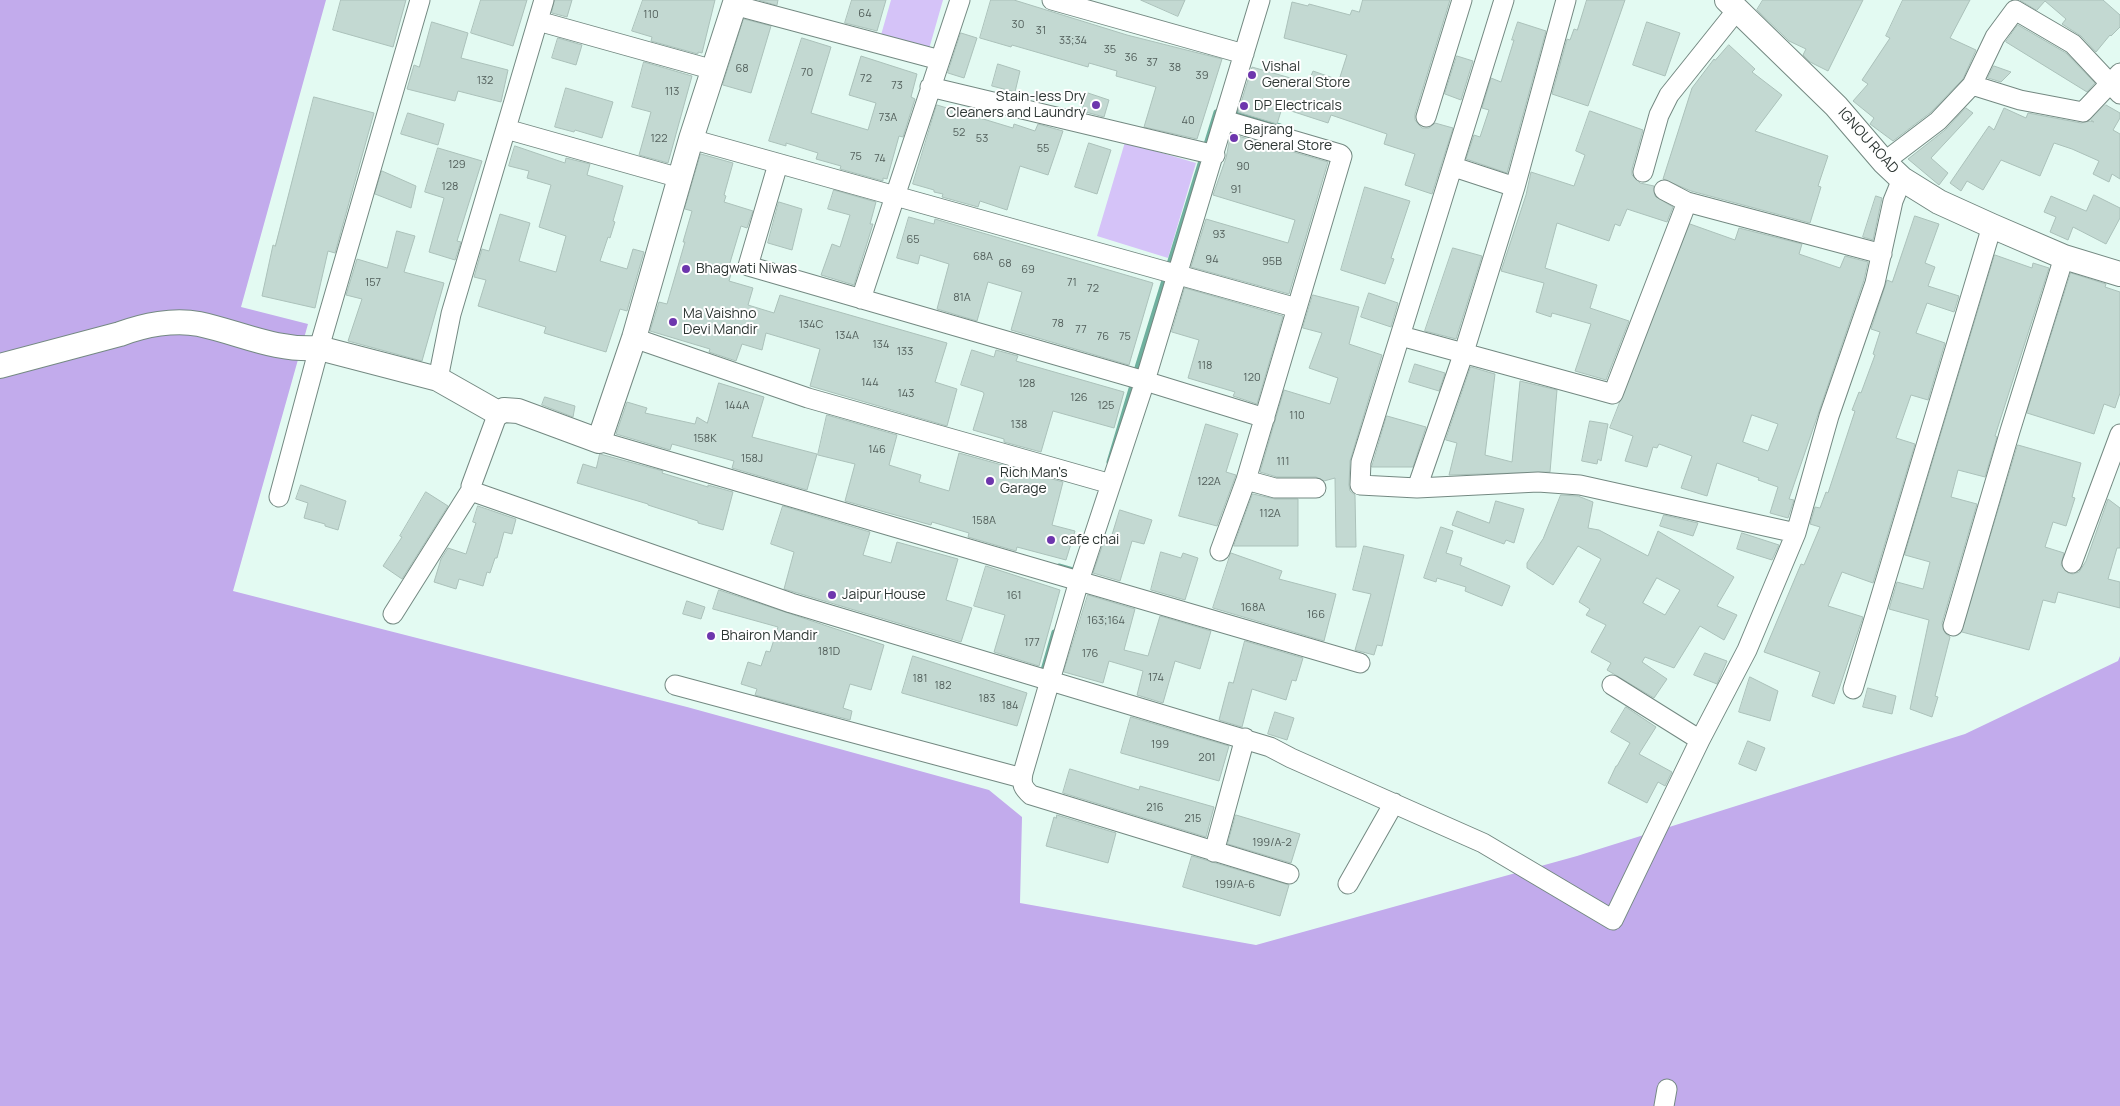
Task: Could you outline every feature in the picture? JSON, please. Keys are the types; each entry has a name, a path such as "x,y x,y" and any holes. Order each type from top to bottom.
{"street":[{"path":"279,497 318,348 420,0"},
{"path":"438,379 451,314 544,0"},
{"path":"861,298 960,0"},
{"path":"1260,0 1145,381 1111,484 1073,580 1050,682 1022,778 1023,788 1031,795 1289,874"},
{"path":"1426,117 1462,0"},
{"path":"1504,0 1454,167 1361,462 1360,485 1417,488 1538,482 1580,485 1796,533"},
{"path":"1417,488 1464,352 1515,187 1566,0"},
{"path":"1061,1 1244,54"},
{"path":"600,441 634,338 691,139 735,2 940,60"},
{"path":"1643,172 1659,115 1670,95 1732,5"},
{"name":"IGNOU ROAD","path":"1732,5 1836,106 1884,162 1902,179 1939,202 1992,226 2064,257 2120,274"},
{"path":"1884,162 1943,117 1972,85 1996,37 2015,10 2073,44 2116,84 2083,112 2020,100 1972,85"},
{"path":"538,21 714,70"},
{"path":"930,87 1214,155"},
{"path":"1220,551 1246,480 1342,156 1224,120"},
{"path":"506,130 680,178"},
{"path":"691,139 1297,308"},
{"path":"778,164 748,266 1145,381 1265,418"},
{"path":"1454,167 1515,187"},
{"path":"472,490 477,494 791,603 1270,747 1483,843 1613,920 1700,740 1747,650 1796,533 1829,416 1876,283 1893,201 1902,179"},
{"path":"1664,190 1687,202 1882,254"},
{"path":"1401,336 1613,394 1687,202"},
{"path":"1853,689 1992,226"},
{"path":"1953,626 2010,431 2064,257"},
{"path":"0,366 120,334 139,327 181,322 198,324 262,343 283,347 299,350 318,348 438,379 498,413"},
{"path":"634,338 816,400 1111,484"},
{"path":"393,614 472,490 471,486 498,413 504,410 518,411 600,441 1360,664"},
{"path":"2072,563 2120,434"},
{"path":"1246,480 1275,488 1316,488"},
{"path":"674,685 1022,778"},
{"path":"1612,685 1700,740"},
{"path":"1214,852 1245,738"},
{"path":"1348,884 1394,803"}],"shaded area":[{"path":"0,0 326,0 241,307 308,324 233,591 687,707 989,790 1022,817 1020,903 1256,945 1577,856 1965,734 2118,661 2120,656 2120,1106 0,1106"},
{"path":"891,0 943,0 929,49 881,35"},
{"path":"1125,142 1196,163 1168,258 1097,236"}],"building":[{"path":"341,0 406,0 393,47 333,30"},
{"path":"481,0 527,0 513,46 471,33"},
{"path":"555,0 572,0 567,17 552,13"},
{"path":"643,0 715,0 702,53 698,52 698,54 651,41 652,37 632,31"},
{"path":"759,0 778,0 777,5"},
{"path":"852,0 886,0 877,31 845,23"},
{"path":"991,0 1014,0 1127,35 1222,59 1197,139 1144,127 1156,87 1116,76 1117,71 1089,63 1088,67 1012,45 1011,47 980,38"},
{"path":"1141,0 1185,0 1178,16"},
{"path":"1363,0 1450,0 1415,114 1415,120 1422,128 1429,128 1435,123 1453,128 1432,194 1405,185 1415,154 1384,144 1387,134 1331,115 1328,123 1282,108 1277,124 1238,112 1252,67 1308,83 1313,71 1339,80 1347,55 1284,38 1292,2 1308,6 1309,4 1350,15 1352,10 1359,12"},
{"path":"1587,0 1625,0 1588,106 1552,94 1567,39 1570,40 1574,29 1577,30"},
{"path":"1763,0 1863,0 1828,71 1810,62 1803,55 1806,49 1789,41 1757,10"},
{"path":"1903,0 1970,0 1950,38 1976,50 1963,79 1930,113 1893,141 1870,124 1874,118 1853,101 1868,84 1862,80 1890,38 1886,36"},
{"path":"2020,0 2103,0 2120,15 2120,27 2110,35 2096,52 2081,36 2062,24 2066,19 2045,1 2037,10"},
{"path":"744,19 771,26 751,93 723,85"},
{"path":"432,22 468,33 461,58 508,70 501,102 458,91 455,101 407,89 414,65 419,67"},
{"path":"1518,22 1546,31 1507,173 1466,159 1474,135 1480,137 1489,110 1482,108 1491,78 1501,82"},
{"path":"1647,22 1680,33 1665,76 1633,65"},
{"path":"2018,25 2066,53 2095,83 2087,92 2006,42"},
{"path":"961,33 977,38 964,78 948,73"},
{"path":"558,38 582,45 576,65 552,58"},
{"path":"802,38 831,47 811,113 868,130 876,103 849,95 861,56 917,74 911,97 915,99 903,137 899,136 887,179 883,178 883,181 840,169 841,166 816,159 818,153 786,143 786,146 769,141"},
{"path":"1729,45 1755,69 1752,72 1782,95 1755,131 1828,156 1818,186 1821,187 1810,223 1691,191 1663,179 1692,88 1714,59"},
{"path":"1457,56 1473,61 1461,100 1445,94"},
{"path":"644,62 692,76 668,163 639,155 651,112 632,107"},
{"path":"998,64 1020,71 1015,92 992,86"},
{"path":"1994,66 2011,72 2001,82 1988,78"},
{"path":"566,88 613,102 602,138 575,130 574,132 555,127"},
{"name":"Stain-less Dry Cleaners and Laundry","path":"1088,93 1109,100 1104,117 1082,111"},
{"path":"314,97 374,113 335,253 328,251 315,308 262,296 273,245 275,246"},
{"path":"937,105 1013,128 1014,124 1035,131 1038,124 1063,131 1048,175 1020,166 1007,210 980,201 978,207 942,197 943,194 913,184"},
{"path":"2106,105 2120,113 2120,118 2113,130 2120,134 2120,179 2112,174 2109,182 2093,174 2099,161 2054,143 2040,176 2001,160 1983,190 1967,181 1961,191 1950,183 1989,126 1994,130 2004,108 2026,118 2028,113 2081,123 2094,122 2091,120"},
{"path":"1966,108 1973,113 1931,158 1948,173 1939,185 1908,159 1945,130"},
{"path":"1590,111 1643,130 1632,175 1640,183 1654,186 1655,196 1673,207 1667,222 1627,209 1620,226 1615,224 1609,241 1557,223 1545,268 1597,285 1590,308 1629,321 1606,380 1575,371 1591,324 1552,313 1551,317 1536,312 1544,283 1501,271 1526,195 1531,172 1574,186 1585,155 1576,151"},
{"path":"408,113 444,124 438,145 401,134"},
{"path":"1231,134 1328,162 1289,294 1191,267 1206,219 1288,243 1295,220 1213,195 1226,158"},
{"path":"1089,143 1111,150 1097,194 1075,187"},
{"path":"515,146 565,163 566,158 590,164 587,175 623,186 613,221 615,222 600,261 627,269 633,249 644,252 627,311 620,309 606,352 544,333 546,327 478,306 486,280 474,277 482,249 489,251 500,214 530,223 519,261 556,272 566,236 539,227 551,185 527,178 529,171 509,166"},
{"path":"438,148 482,161 457,241 461,242 455,260 429,252 444,198 425,192"},
{"path":"701,154 733,163 724,195 726,196 724,202 753,211 747,228 741,226 729,266 733,267 729,281 753,288 748,305 774,313 780,295 947,343 935,382 957,389 947,426 810,386 820,349 766,333 762,350 742,344 736,361 709,352 710,349 650,331 659,302 667,304 685,242 683,242 692,211 685,209"},
{"path":"382,171 416,186 411,208 375,194"},
{"path":"1365,187 1410,201 1391,258 1394,259 1385,284 1341,270"},
{"path":"834,190 876,202 870,224 873,224 854,285 821,275 832,244 840,247 850,215 828,209"},
{"path":"2094,195 2120,208 2120,218 2106,244 2073,227 2068,240 2050,232 2056,217 2044,212 2051,196 2086,211"},
{"path":"1876,196 1882,198 1873,240 1863,237"},
{"path":"779,202 802,209 792,250 768,243"},
{"path":"1915,216 1939,224 1925,263 1935,267 1928,286 1959,296 1954,312 1927,303 1916,333 1945,343 1928,400 1911,395 1896,438 1915,444 1873,583 1842,572 1828,606 1863,617 1834,704 1812,696 1820,672 1764,652 1801,564 1804,565 1820,527 1810,524 1815,507 1820,508 1826,492 1828,493 1855,411 1852,410 1859,392 1861,393 1875,355 1873,354 1880,332 1871,329 1887,280 1892,282"},
{"path":"909,217 934,224 935,219 1153,283 1129,365 1011,330 1022,292 988,282 977,321 937,309 949,264 920,255 918,264 897,258"},
{"path":"1690,224 1735,240 1739,228 1802,244 1799,254 1840,268 1845,256 1868,262 1864,280 1789,499 1794,500 1788,518 1770,513 1778,487 1717,463 1707,496 1681,488 1692,456 1659,444 1657,448 1653,447 1647,467 1625,461 1633,436 1610,428","holes":["1752,415 1778,424 1768,451 1743,442"]},
{"path":"397,231 415,236 404,272 444,283 422,361 348,341 362,299 346,295 357,259 387,268"},
{"path":"1453,248 1482,256 1456,339 1425,331"},
{"path":"1995,255 2032,268 2033,263 2049,268 1995,436 1997,437 1985,477 1958,470 1951,497 1977,504 1942,623 1945,633 1950,637 1935,696 1938,697 1932,717 1910,709 1929,620 1889,609 1897,582 1923,589 1930,562 1905,555"},
{"path":"2071,273 2106,284 2105,287 2120,292 2120,393 2115,408 2104,404 2094,434 2027,413"},
{"path":"1185,288 1283,316 1257,404 1233,396 1235,392 1188,378 1199,340 1172,332"},
{"path":"1369,293 1398,303 1391,327 1361,317"},
{"path":"1313,295 1359,307 1349,344 1382,355 1350,461 1349,485 1350,491 1355,495 1356,547 1336,547 1335,478 1324,481 1316,477 1277,477 1260,472 1284,390 1330,404 1338,378 1309,368 1322,333 1303,328"},
{"path":"972,350 994,357 996,350 1018,356 1016,361 1124,392 1114,428 1053,411 1041,452 1004,442 1004,439 973,430 984,394 961,385"},
{"path":"1415,364 1445,373 1439,391 1409,382"},
{"path":"1471,367 1495,374 1485,455 1512,462 1520,381 1557,390 1550,472 1449,475 1457,443 1446,440"},
{"path":"719,383 764,397 752,437 817,454 807,490 732,468 734,461 672,444 670,450 616,434 627,402 647,408 645,413 695,424 697,417 707,423"},
{"path":"545,397 575,406 573,417 542,405"},
{"path":"827,415 897,435 889,465 921,475 919,482 949,491 959,453 1063,482 1052,525 1075,531 1066,560 1017,547 1016,551 968,537 969,533 932,522 931,525 845,501 855,464 818,455"},
{"path":"1387,416 1426,427 1413,467 1372,467"},
{"path":"1590,421 1608,424 1601,461 1598,459 1597,464 1582,461"},
{"path":"1206,424 1238,434 1226,472 1236,475 1217,526 1179,516"},
{"path":"2018,445 2081,463 2072,497 2075,498 2066,526 2053,522 2045,547 2064,553 2061,565 2068,573 2079,572 2086,561 2108,499 2120,508 2120,548 2117,548 2108,579 2120,582 2120,608 2058,592 2055,603 2043,600 2029,650 1962,632"},
{"path":"600,454 663,471 662,473 708,487 708,485 733,492 723,530 698,523 698,521 648,504 577,483 583,464 596,468"},
{"path":"301,485 346,501 338,530 304,518 308,503 296,499"},
{"path":"426,492 448,506 402,579 383,566 402,537 400,536"},
{"path":"1253,494 1275,499 1298,499 1298,546 1234,546"},
{"path":"1561,495 1578,496 1593,502 1588,528 1599,530 1648,556 1658,531 1734,577 1717,606 1737,615 1724,640 1700,626 1674,668 1645,657 1642,662 1667,679 1654,698 1607,670 1611,663 1591,652 1606,625 1586,615 1590,609 1579,602 1601,559 1578,546 1553,585 1527,568 1527,563 1543,539","holes":["1657,578 1680,590 1665,615 1643,603"]},
{"path":"1496,501 1524,509 1514,543 1506,540 1504,544 1452,525 1457,511 1489,523"},
{"path":"478,506 516,519 512,534 504,532 497,558 495,558 490,573 487,572 483,586 459,579 456,589 434,582 441,559 448,548 466,554 476,523 473,522"},
{"path":"783,506 870,532 863,555 891,563 897,542 958,559 946,600 972,608 961,642 784,589 794,552 771,544"},
{"path":"1120,510 1152,520 1144,544 1132,541 1120,581 1093,573 1105,538 1110,540"},
{"path":"1664,515 1698,523 1693,536 1660,526"},
{"path":"1441,527 1453,531 1446,553 1462,558 1460,565 1510,586 1502,606 1465,591 1466,587 1437,578 1436,582 1424,578"},
{"path":"1742,533 1779,545 1772,560 1737,549"},
{"path":"1364,546 1404,555 1382,646 1377,645 1374,655 1355,650 1371,594 1353,590"},
{"path":"1161,552 1181,558 1183,553 1198,558 1185,600 1151,590"},
{"path":"1231,553 1282,571 1279,579 1336,594 1324,641 1213,608"},
{"path":"986,566 1060,590 1039,666 994,652 1005,615 974,606"},
{"path":"719,590 884,645 871,690 850,684 843,708 852,711 850,720 755,695 757,689 741,684 748,662 761,666 766,651 770,652 778,627 713,609"},
{"path":"1088,595 1135,609 1124,650 1148,656 1160,616 1211,631 1200,669 1175,661 1163,703 1137,695 1143,671 1109,661 1103,683 1064,672"},
{"path":"687,601 705,607 701,619 683,614"},
{"path":"1245,641 1303,658 1296,681 1292,680 1286,700 1252,689 1242,727 1219,720 1229,682 1233,683"},
{"path":"1705,653 1727,661 1717,684 1694,675"},
{"path":"913,656 1027,693 1017,726 902,693"},
{"path":"1750,677 1778,691 1770,721 1739,712"},
{"path":"1868,688 1896,696 1892,714 1863,707"},
{"path":"1626,707 1656,727 1639,754 1672,772 1665,786 1658,782 1647,803 1608,783 1630,743 1611,732"},
{"path":"1275,712 1294,718 1287,740 1268,734"},
{"path":"1131,717 1229,746 1219,781 1121,753"},
{"path":"1748,741 1765,748 1756,771 1739,764"},
{"path":"1070,769 1139,790 1140,786 1214,807 1206,837 1063,793"},
{"path":"1057,815 1116,833 1108,863 1046,846 1054,817 1056,818"},
{"path":"1236,815 1300,834 1291,863 1228,844"},
{"path":"1192,856 1289,885 1280,916 1183,887"}],"waterway":[{"path":"1135,374 1216,112"},
{"path":"1234,112 1280,126"},
{"path":"1109,462 1133,382"},
{"path":"1059,566 1073,570"},
{"path":"1043,670 1054,632"}],"place":[{"name":"Vishal General Store","path":"1252,75"},
{"name":"Stain-less Dry Cleaners and Laundry","path":"1096,105"},
{"name":"DP Electricals","path":"1244,106"},
{"name":"Bajrang General Store","path":"1234,138"},
{"name":"Bhagwati Niwas","path":"686,269"},
{"name":"Ma Vaishno Devi Mandir","path":"673,322"},
{"name":"Rich Man's Garage","path":"990,481"},
{"name":"cafe chai","path":"1051,540"},
{"name":"Jaipur House","path":"832,595"},
{"name":"Bhairon Mandir","path":"711,636"}]}
